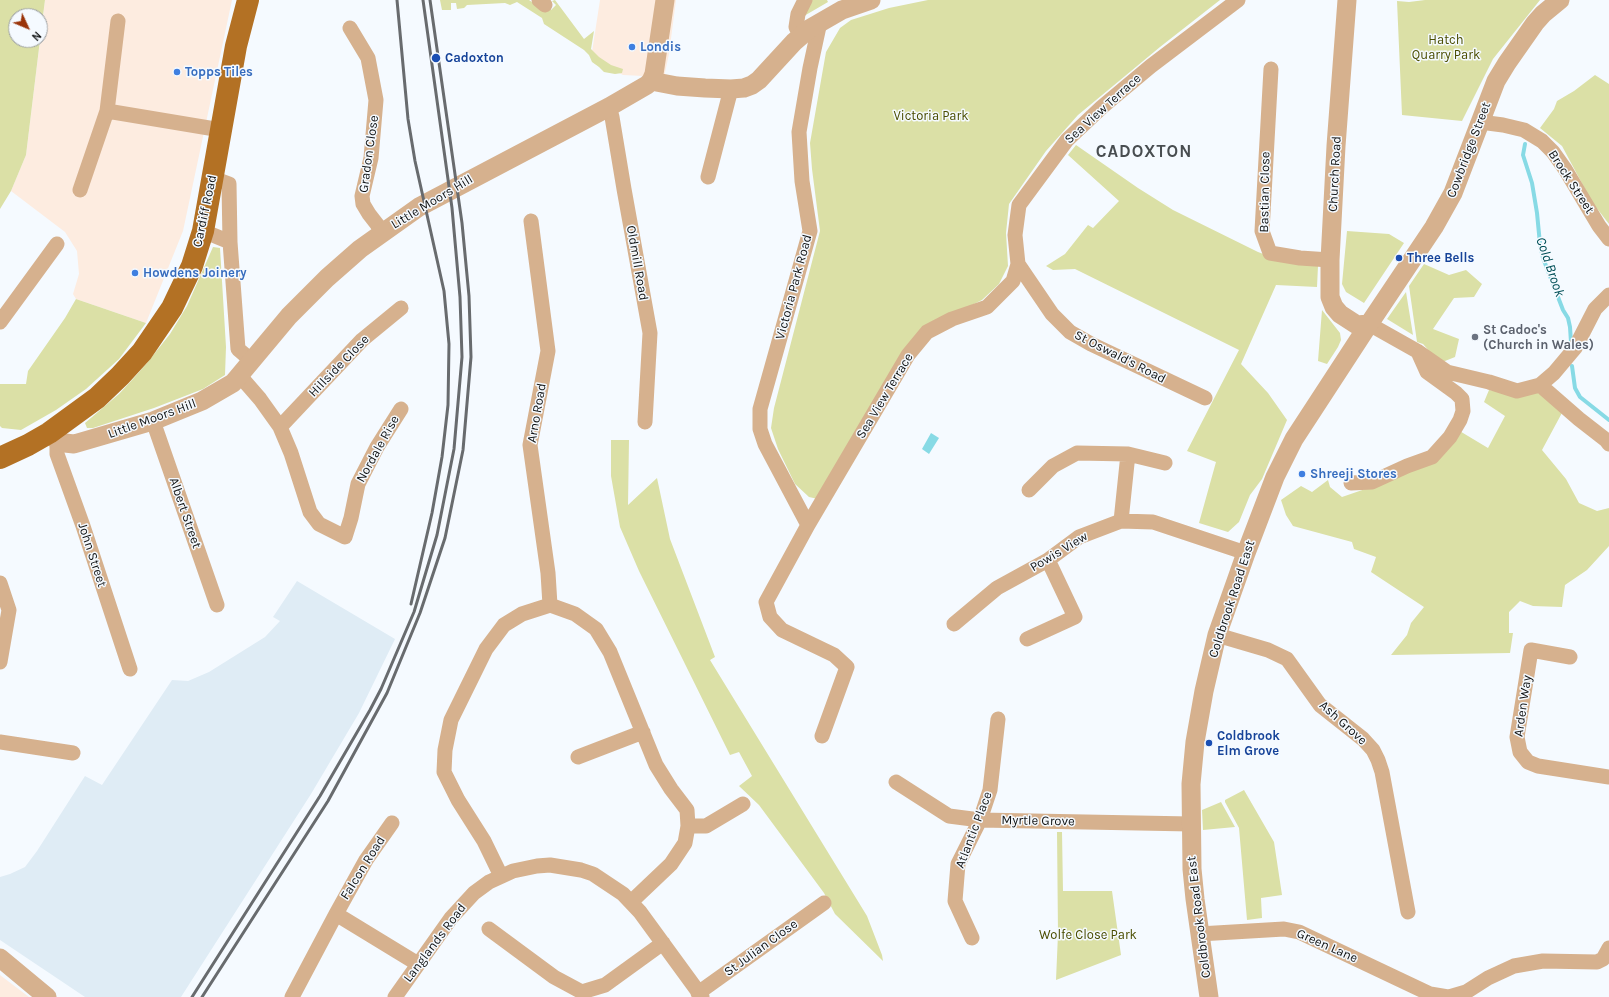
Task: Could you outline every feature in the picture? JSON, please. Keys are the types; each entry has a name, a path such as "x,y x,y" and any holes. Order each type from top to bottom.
{"main road":[{"name":"Cardiff Road","path":"0,458 28,445 53,436 97,398 142,352 159,329 183,289 203,231 236,46 248,0"}],"street":[{"path":"665,0 654,74 651,81 677,86 731,89 744,88 759,80 801,36 820,22 853,5 871,0"},
{"path":"801,36 796,27 798,14 805,0"},
{"name":"Sea View Terrace","path":"822,736 847,667 834,655 782,630 770,617 766,602 808,525 908,355 928,332 952,319 987,307 1012,281 1018,264 1015,235 1019,205 1067,140 1102,107 1140,75 1238,0"},
{"name":"Church Road","path":"1347,0 1336,146 1330,260 1330,297 1334,307 1340,314 1357,325 1369,324"},
{"name":"Cowbridge Street","path":"1369,324 1434,227 1454,194 1496,81 1507,63 1543,14 1560,0"},
{"path":"80,190 107,111 118,21"},
{"name":"Victoria Park Road","path":"808,525 765,444 760,429 760,409 810,231 802,181 799,132 820,22"},
{"name":"Gradon Close","path":"350,28 368,58 376,100 371,158 362,196 368,214 383,232"},
{"name":"Bastian Close","path":"1271,69 1262,231 1270,253 1300,258 1330,260"},
{"name":"Little Moors Hill","path":"53,436 65,444 74,444 153,421 202,401 226,388 240,376 289,316 327,278 360,249 403,217 439,195 609,106 647,85 651,81"},
{"path":"708,177 731,89"},
{"name":"Oldmill Road","path":"609,106 650,333 645,422"},
{"path":"107,111 221,130"},
{"name":"Brock Street","path":"1480,122 1524,130 1542,141 1553,152 1565,169 1593,217 1609,239"},
{"path":"213,178 229,184 230,242 238,349 252,361"},
{"name":"Arno Road","path":"532,221 548,351 530,444 548,573 550,605"},
{"path":"203,231 230,242"},
{"path":"0,322 57,244"},
{"name":"St Oswald's Road","path":"1018,264 1052,314 1070,332 1091,344 1205,398"},
{"path":"1369,324 1417,351 1446,372 1517,391 1540,384 1554,373 1575,348 1595,309 1609,295"},
{"name":"Hillside Close","path":"280,427 362,340 401,308"},
{"name":"Coldbrook Road East","path":"1209,997 1192,870 1191,784 1195,742 1204,691 1217,635 1275,477 1294,439 1369,324"},
{"path":"1351,483 1372,482 1407,466 1432,458 1450,437 1460,420 1463,411 1462,399 1427,372 1417,351"},
{"path":"240,376 260,399 280,427"},
{"path":"1540,384 1609,444"},
{"name":"Nordale Rise","path":"280,427 291,453 310,512 319,524 345,537 351,518 358,484 377,447 401,409"},
{"name":"Albert Street","path":"153,421 216,605"},
{"name":"John Street","path":"53,436 57,454 83,526 130,669"},
{"path":"1029,490 1053,466 1077,453 1128,454 1165,462"},
{"path":"1121,521 1128,454"},
{"name":"Powis View","path":"954,624 997,588 1048,560 1078,538 1121,521 1153,522 1246,553"},
{"path":"1027,639 1075,617 1048,560"},
{"path":"0,583 9,610 0,662"},
{"path":"501,876 484,842 458,800 444,772 445,750 451,720 486,649 504,625 522,614 550,605 575,614 596,629 610,652 656,765 686,810 688,826 685,843 671,864 631,902"},
{"name":"Ash Grove","path":"1217,635 1268,650 1287,659 1320,706 1363,739 1373,750 1382,772 1408,912"},
{"name":"Arden Way","path":"1570,657 1531,650 1517,737 1520,752 1528,762 1538,766 1609,777"},
{"name":"Atlantic Place","path":"972,938 955,901 958,864 980,820 990,790 998,719"},
{"path":"578,757 643,732"},
{"path":"0,742 73,753"},
{"name":"Myrtle Grove","path":"896,782 949,816 980,820 1191,824"},
{"path":"688,826 706,826 743,804"},
{"name":"Falcon Road","path":"292,997 366,860 392,823"},
{"name":"Langlands Road","path":"395,997 460,907 474,893 501,876 513,871 550,865 593,874 631,902 663,943 700,995"},
{"name":"St Julian Close","path":"700,995 824,903"},
{"name":"Falcon Road","path":"336,914 418,964"},
{"path":"489,929 554,977 582,992 605,985 663,943"},
{"name":"Green Lane","path":"1200,934 1284,929 1299,932 1430,994 1448,997 1466,992 1488,978 1514,966 1543,961 1597,962 1603,959 1609,948"},
{"path":"0,958 47,997"}],"shaded area":[{"path":"45,0 232,0 183,231 146,323 76,299 73,294 79,274 77,251 65,232 11,191 26,155 39,48 48,48 48,8 44,8"},
{"path":"600,0 676,0 669,54 664,77 623,75 596,61 592,52"},
{"path":"297,581 395,639 359,713 311,794 181,997 85,997 0,940 0,877 25,867 37,851 85,776 102,785 172,680 188,681 209,672 265,637 280,621 273,617"},
{"path":"0,975 29,997 0,997"}],"green space":[{"path":"0,0 45,0 44,8 8,8 8,48 39,48 26,155 11,191 0,209"},
{"path":"440,0 529,0 541,8 546,6 551,10 556,5 552,1 555,0 584,39 594,31 591,49 599,57 611,65 623,69 622,73 615,74 604,72 592,62 589,55 584,50 544,24 542,18 517,2 510,5 505,3 467,5 464,8 457,9 456,3 451,3 451,10 442,10"},
{"path":"812,0 827,0 828,2 804,16"},
{"name":"Victoria Park","path":"928,0 1220,0 1160,47 1078,115 1046,151 1009,204 1006,233 1008,266 999,284 982,300 926,328 818,499 809,497 795,484 778,449 771,428 774,408 820,231 810,143 826,52 840,28 851,20 889,8"},
{"name":"Hatch Quarry Park","path":"1425,0 1540,0 1493,59 1462,121 1402,115 1397,1 1409,2"},
{"path":"1595,75 1609,84 1609,224 1592,202 1562,146 1540,128 1554,109 1557,101 1574,91"},
{"path":"1076,145 1138,188 1173,210 1258,252 1285,262 1318,266 1317,287 1276,285 1241,364 1268,393 1287,420 1262,479 1250,495 1239,522 1228,532 1199,523 1216,462 1187,451 1239,350 1075,269 1053,270 1046,266 1065,254 1088,225 1093,228 1119,201 1068,155"},
{"path":"1347,231 1389,234 1404,243 1364,303 1346,292 1342,284"},
{"path":"213,247 220,248 226,347 225,375 203,389 154,408 93,428 87,428 85,423 119,394 147,363 170,334 187,306"},
{"path":"1424,264 1449,275 1466,270 1482,284 1474,297 1454,298 1433,329 1459,339 1455,357 1440,363 1423,344 1417,342 1409,286"},
{"path":"1406,292 1413,335 1387,319"},
{"path":"76,299 146,323 119,359 86,389 56,410 21,430 2,428 0,426 0,384 26,384 28,371 65,318"},
{"path":"1322,310 1340,333 1341,340 1327,364 1318,361"},
{"path":"1489,390 1520,394 1535,392 1543,395 1563,411 1542,450 1566,479 1579,503 1597,511 1609,508 1609,546 1587,570 1565,585 1562,607 1533,606 1520,601 1509,612 1509,633 1513,633 1510,653 1391,655 1407,635 1411,623 1424,607 1371,572 1376,557 1354,549 1352,542 1293,526 1286,515 1281,500 1301,486 1312,492 1328,480 1330,487 1342,497 1371,487 1414,467 1458,430 1488,448 1505,416 1484,402"},
{"path":"611,440 629,440 628,505 657,478 670,539 715,657 710,660 867,916 883,961 835,914 824,893 759,805 739,786 752,776 739,752 730,755 639,571 620,527 611,476"},
{"path":"1244,790 1274,842 1282,895 1261,898 1262,918 1247,920 1239,828 1225,802 1225,800"},
{"path":"1221,802 1235,827 1203,830 1202,810"},
{"name":"Wolfe Close Park","path":"1057,832 1062,832 1063,891 1112,891 1121,955 1056,980 1058,934"}],"water":[{"path":"931,433 939,438 929,454 922,449"}],"waterway":[{"name":"Cold Brook","path":"1525,144 1523,155 1532,183 1543,258 1563,310 1568,318 1571,342"},
{"name":"Cold Brook","path":"1572,366 1575,388 1580,397 1609,420"}],"railway":[{"path":"397,0 408,119 415,161 444,291 449,344 448,405 442,457 432,513 411,604"},
{"path":"192,997 320,796 370,710 381,689 414,612 437,535 454,449 462,357 460,297 452,208 423,0"},
{"path":"202,997 328,801 387,693 420,613 445,538 463,450 471,357 469,296 462,223 430,0"}],"place":[{"name":"Londis","path":"632,47"},
{"name":"Cadoxton","path":"436,58"},
{"name":"Topps Tiles","path":"177,72"},
{"name":"Three Bells","path":"1399,258"},
{"name":"Howdens Joinery","path":"135,273"},
{"name":"St Cadoc's (Church in Wales)","path":"1475,337"},
{"name":"Shreeji Stores","path":"1302,474"},
{"name":"Coldbrook Elm Grove","path":"1209,743"}],"district":[{"name":"CADOXTON","path":"1144,152"}]}
